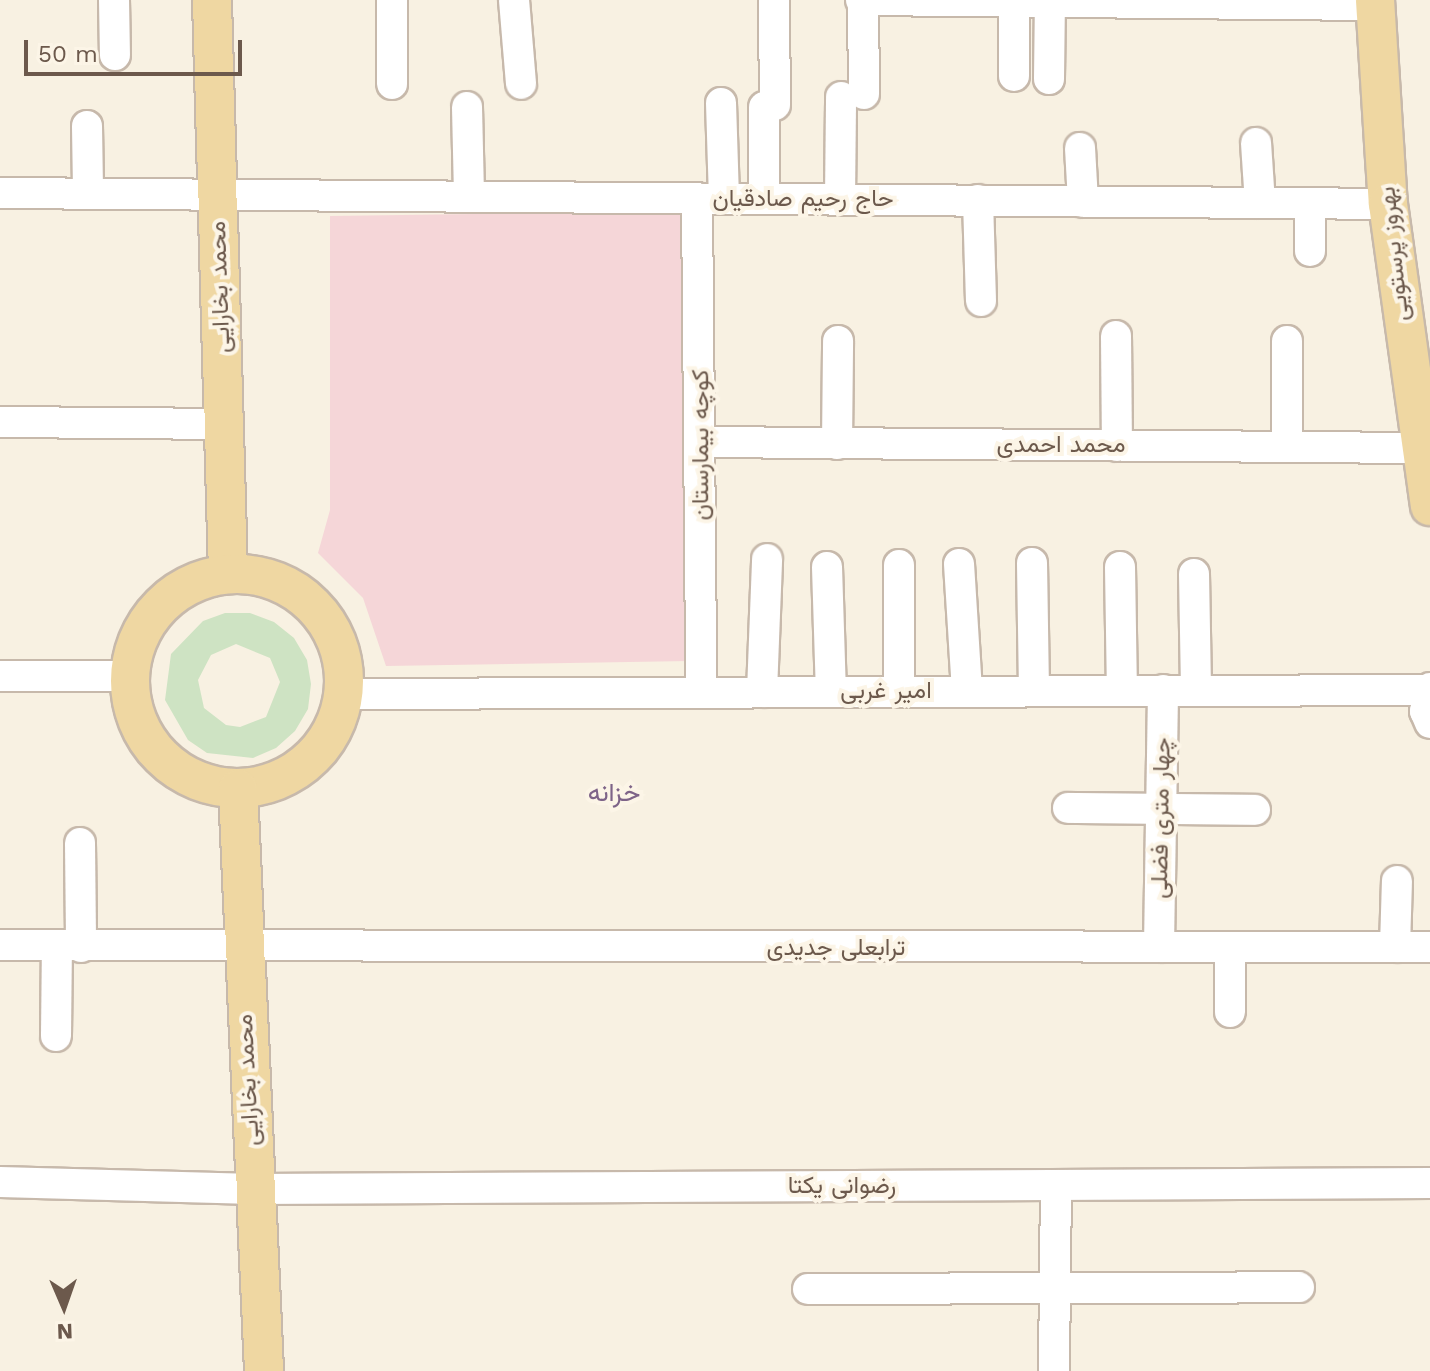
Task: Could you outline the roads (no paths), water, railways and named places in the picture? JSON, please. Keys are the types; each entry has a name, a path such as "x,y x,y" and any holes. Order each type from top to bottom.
{"main road":[{"name":"محمد بخارایی","path":"212,0 228,573"},
{"name":"بهروز پرستویی","path":"1375,2 1388,204 1417,344 1421,448 1430,506"},
{"path":"228,573 260,576 289,587 315,606 333,632 344,662 345,694 337,724 320,750 297,771 269,785 238,789 204,784 172,768 148,743 133,711 128,676 134,646 149,618 171,596 198,580 228,573"},
{"name":"محمد بخارایی","path":"238,789 241,949 264,1371"}],"street":[{"path":"114,0 115,55"},
{"path":"392,0 392,84"},
{"path":"514,0 521,84"},
{"path":"764,199 774,0"},
{"path":"840,199 862,0 1375,2"},
{"path":"1014,76 1032,1"},
{"path":"1032,1 1049,79"},
{"name":"کوچه بیمارستان","path":"701,692 702,442 710,198 721,103"},
{"path":"467,107 469,196"},
{"path":"87,126 88,193"},
{"path":"1256,143 1260,203"},
{"path":"1080,148 1083,202"},
{"name":"حاج رحیم صادقیان","path":"0,193 1388,204"},
{"path":"978,200 981,301"},
{"path":"1310,203 1310,251"},
{"path":"1116,336 1117,446"},
{"path":"837,444 838,341"},
{"path":"1287,341 1287,447"},
{"path":"0,422 224,424"},
{"name":"محمد احمدی","path":"702,442 1421,448"},
{"path":"762,692 767,559"},
{"path":"1032,563 1034,690"},
{"path":"959,564 967,691"},
{"path":"899,565 899,691"},
{"path":"827,567 831,691"},
{"path":"1120,567 1122,690"},
{"path":"1194,574 1196,690"},
{"path":"0,676 128,676"},
{"path":"1429,689 1425,711 1430,723"},
{"name":"امیر غربی","path":"345,694 1429,689"},
{"name":"چهار متری فضلی","path":"1159,947 1163,690"},
{"path":"1068,808 1255,810"},
{"path":"56,1036 80,843"},
{"path":"1395,947 1397,881"},
{"name":"ترابعلی جدیدی","path":"0,945 241,949 1430,947"},
{"path":"1230,947 1230,1012"},
{"name":"رضوانی یکتا","path":"0,1182 254,1189 1430,1183"},
{"path":"1054,1371 1056,1185"},
{"path":"808,1289 1299,1287"}],"district":[{"name":"خزانه","path":"614,793"}]}
